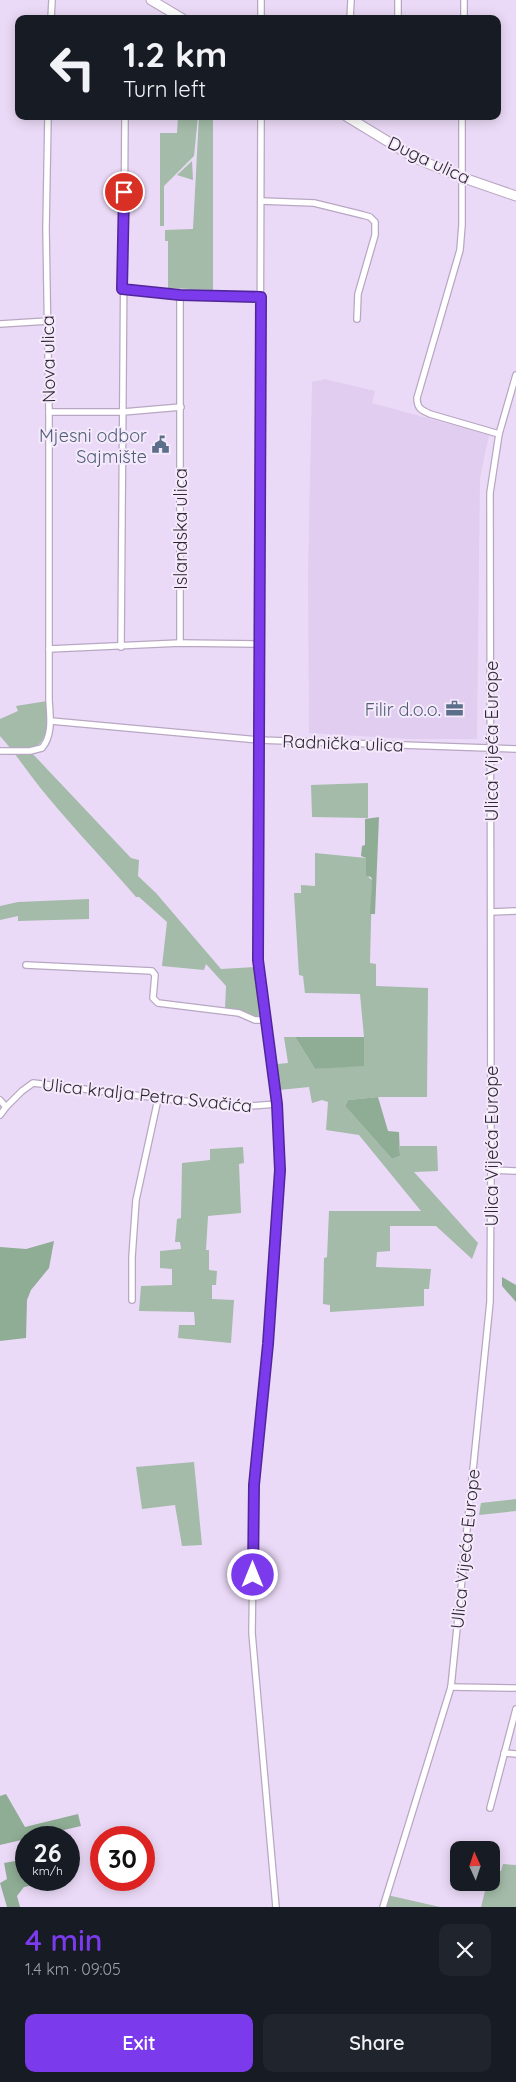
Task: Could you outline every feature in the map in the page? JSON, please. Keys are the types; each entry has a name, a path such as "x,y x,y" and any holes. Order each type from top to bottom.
{"main road":[{"path":"151,0 176,15"},
{"name":"Duga ulica","path":"353,120 415,158 461,177 516,196"}],"street":[{"path":"51,15 52,0"},
{"path":"261,0 261,15"},
{"path":"350,15 351,0"},
{"path":"398,0 398,15"},
{"path":"464,0 464,15"},
{"name":"Nova ulica","path":"0,751 30,751 42,748 49,734 50,721 49,412 46,229 48,120"},
{"path":"121,647 122,289 125,120"},
{"path":"261,120 258,960 277,1104 280,1170 268,1344 254,1485 252,1633 276,1907"},
{"path":"462,120 462,225 460,250 417,398 417,404 421,410 430,414 500,434"},
{"path":"261,201 314,203 363,215 375,222 375,235 358,294 357,319"},
{"path":"122,289 180,295 261,297"},
{"name":"Islandska ulica","path":"180,295 180,643"},
{"path":"0,324 48,321"},
{"name":"Ulica Vijeća Europe","path":"383,1907 451,1687 490,1302 492,1170 490,500 500,434 516,375"},
{"path":"49,412 123,412 181,407"},
{"path":"49,649 180,643 260,644"},
{"name":"Radnička ulica","path":"50,721 258,740 516,749"},
{"path":"491,912 516,911"},
{"path":"26,965 152,971 155,975 153,998 158,1003 239,1013 255,1020 266,1020"},
{"name":"Ulica kralja Petra Svačića","path":"0,1115 22,1091 33,1083 235,1107 277,1104"},
{"path":"132,1300 132,1246 136,1200 158,1098"},
{"path":"0,1100 6,1107"},
{"path":"492,1170 516,1171"},
{"path":"451,1687 516,1688"},
{"path":"490,1808 516,1709"},
{"path":"504,1753 516,1754"}],"shaded area":[{"name":"Filir d.o.o.","path":"325,379 375,391 372,403 489,435 480,478 477,739 409,739 309,733 308,573 312,382"}],"green space":[{"path":"178,120 198,120 194,156 164,186 164,226 160,226 160,133 177,133"},
{"path":"199,120 213,120 213,290 168,288 168,241 165,241 165,230 193,229"},
{"path":"192,161 193,180 177,175"},
{"path":"47,701 45,736 37,747 30,751 131,858 139,860 138,876 156,893 221,969 255,967 259,1016 257,1018 246,1012 225,1009 226,986 206,964 204,970 162,966 167,922 139,897 136,897 58,809 0,736 0,719 18,711 16,706"},
{"path":"368,783 368,818 312,817 311,785"},
{"path":"379,817 375,914 370,914 372,880 371,877 366,876 366,858 361,856 362,846 365,845 365,819"},
{"path":"315,853 366,858 366,875 372,880 370,963 376,964 376,986 428,988 427,1097 378,1097 348,1100 345,1106 392,1159 400,1156 400,1146 437,1146 438,1171 414,1172 478,1243 472,1259 436,1226 390,1226 390,1251 377,1252 376,1267 431,1269 429,1289 424,1289 424,1306 330,1312 330,1305 323,1304 324,1258 327,1257 329,1211 421,1211 359,1135 326,1130 328,1102 322,1100 312,1103 309,1087 279,1090 277,1064 288,1063 284,1037 295,1037 315,1069 349,1066 364,1037 360,994 305,993 303,976 299,975 294,893 301,893 301,885 315,886"},
{"path":"89,899 89,919 18,921 18,916 0,920 0,906 18,902"},
{"path":"295,1037 364,1037 364,1066 315,1069"},
{"path":"378,1097 388,1131 399,1132 400,1156 392,1159 345,1106 348,1100"},
{"path":"243,1147 244,1163 239,1164 241,1213 208,1216 206,1250 209,1250 209,1270 217,1271 216,1285 212,1285 212,1299 234,1300 231,1343 178,1338 179,1325 195,1325 194,1312 139,1311 141,1286 172,1285 172,1269 160,1268 160,1251 181,1249 180,1242 175,1242 177,1219 181,1218 182,1163 210,1160 210,1149"},
{"path":"54,1241 49,1268 31,1290 27,1300 26,1338 0,1341 0,1247 26,1249"},
{"path":"502,1277 516,1285 516,1302 502,1286"},
{"path":"194,1462 202,1545 182,1546 175,1505 142,1509 136,1467"},
{"path":"516,1499 516,1511 479,1515 481,1503"},
{"path":"6,1794 24,1826 15,1826 15,1841 0,1845 0,1796"},
{"path":"78,1814 80,1826 29,1826"},
{"path":"15,1861 15,1891 21,1891 17,1896 20,1907 7,1907 0,1883 7,1879 4,1863"},
{"path":"503,1864 516,1865 516,1907 481,1907 485,1891 500,1891"},
{"path":"387,1895 440,1907 383,1907"}],"place":[{"name":"Mjesni odbor Sajmište","path":"161,445"},
{"name":"Filir d.o.o.","path":"455,709"}],"route":[{"path":"124,192 122,289 180,295 261,297 258,960 277,1104 280,1170 268,1344 254,1485 253,1575"}]}
